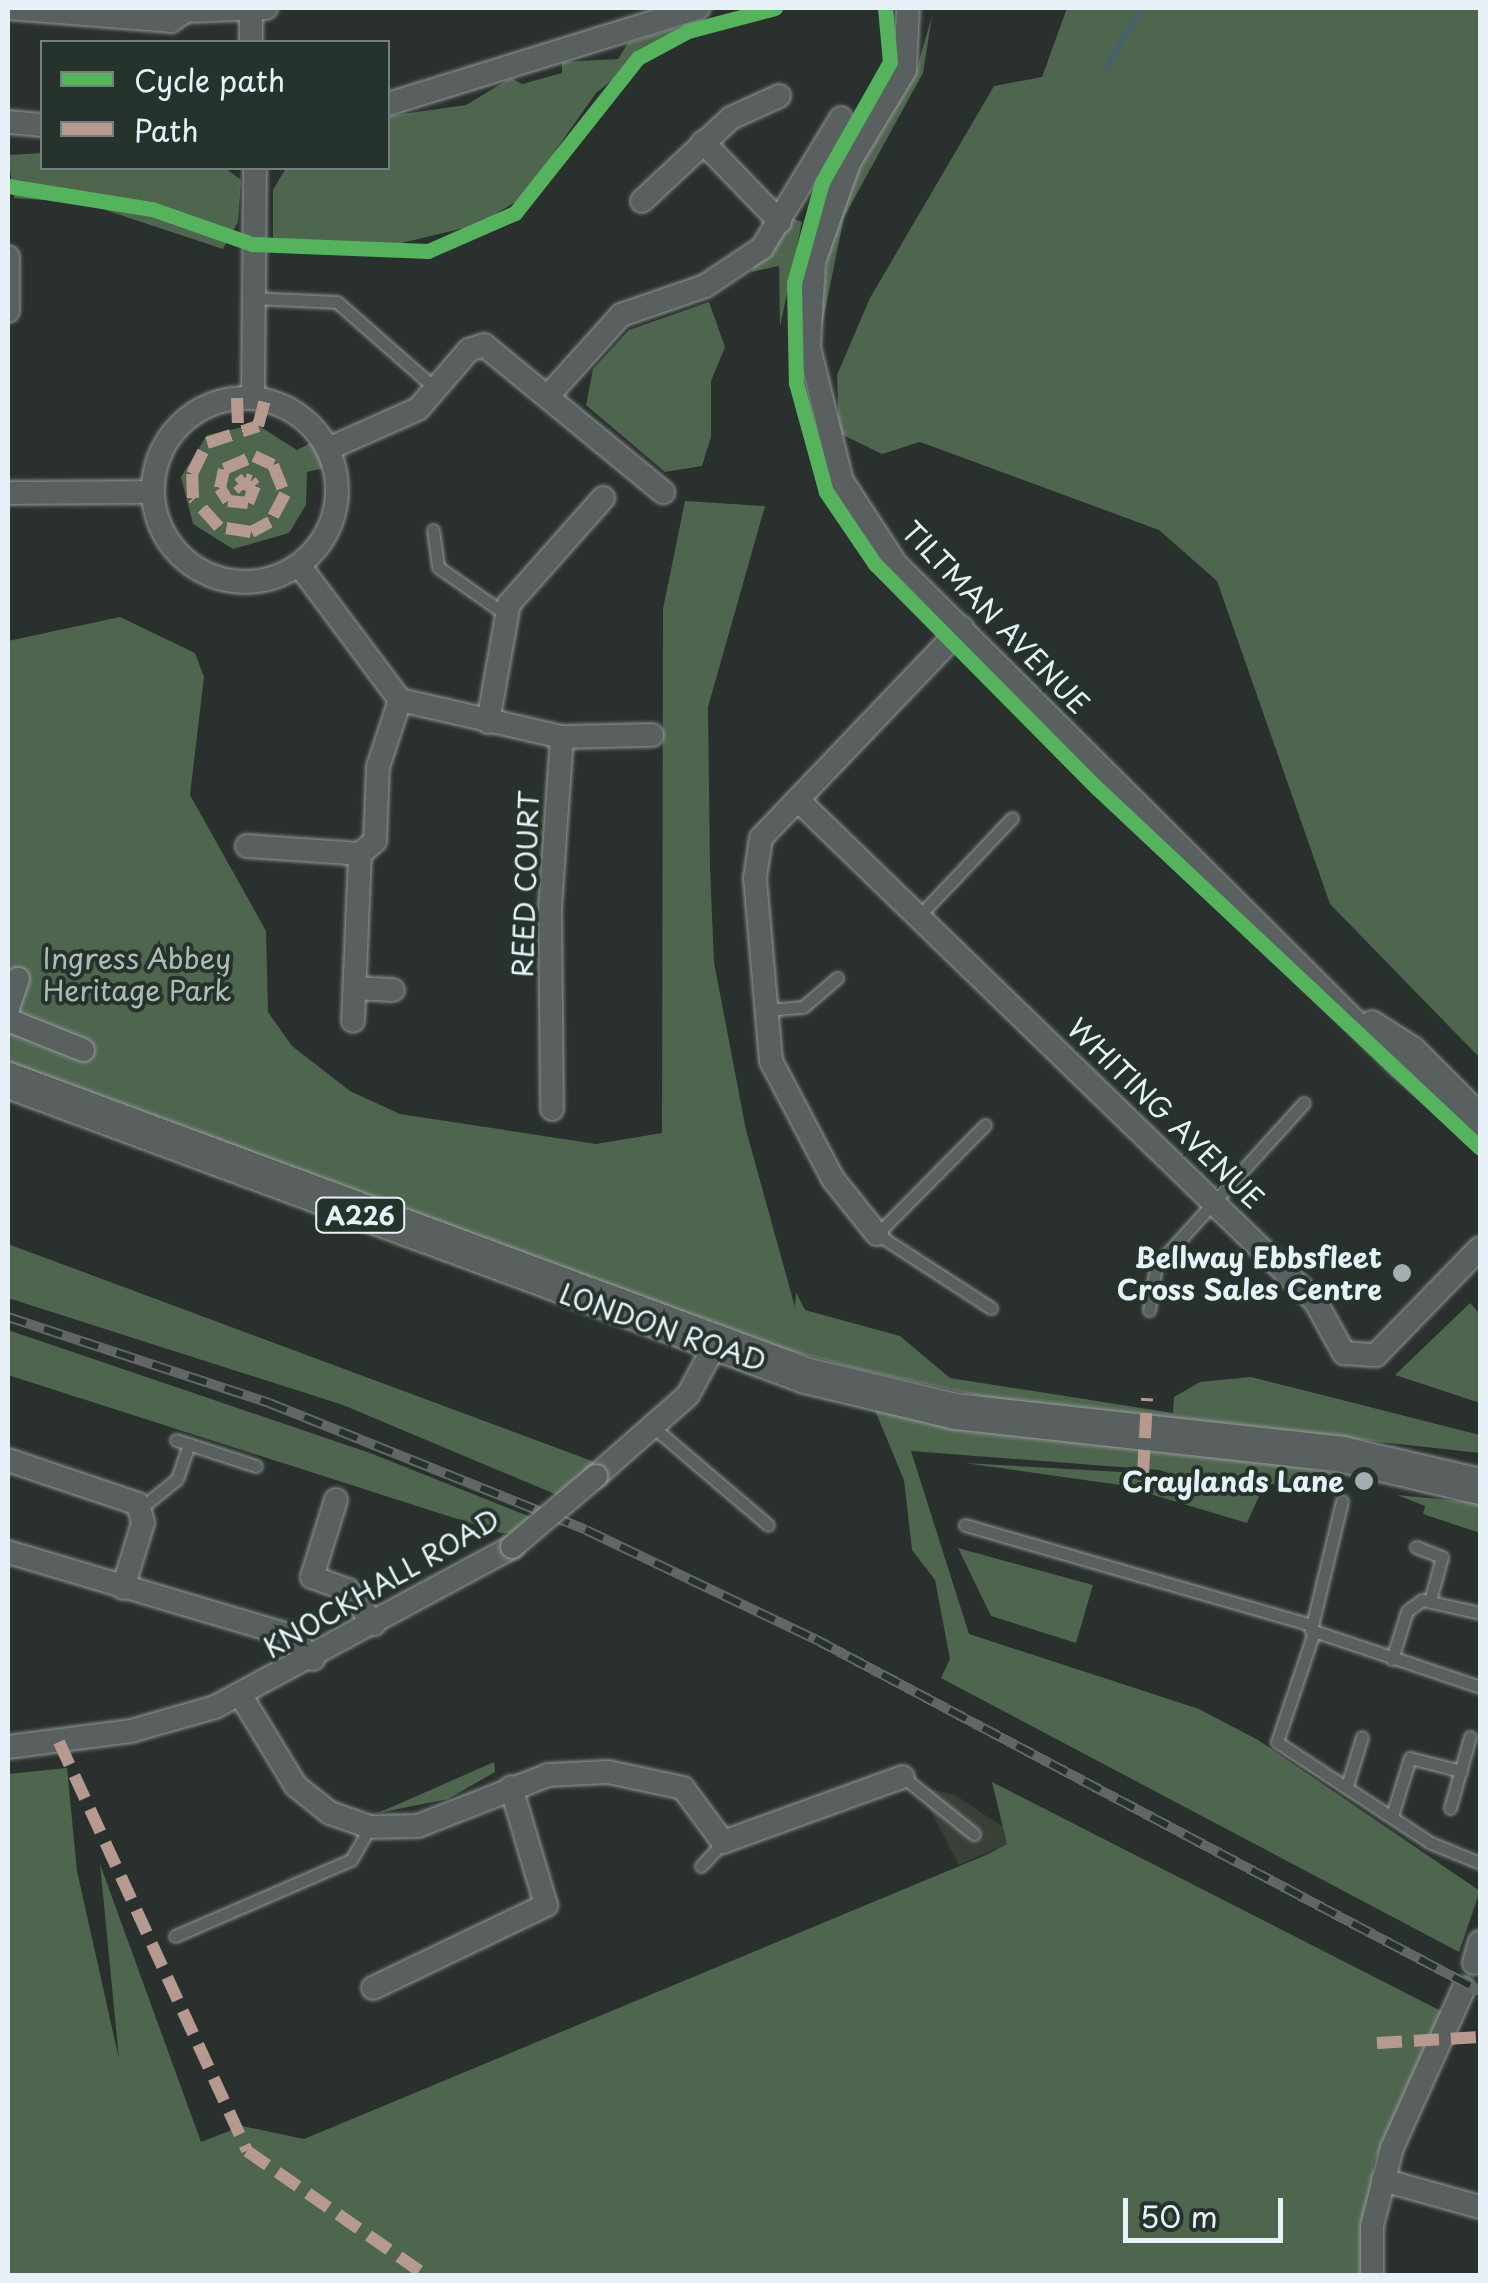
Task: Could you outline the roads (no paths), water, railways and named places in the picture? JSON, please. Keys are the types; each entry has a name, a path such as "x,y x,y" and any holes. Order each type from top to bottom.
{"main road":[{"name":"LONDON ROAD","path":"8,1080 714,1347 956,1411 1480,1466"},
{"name":"LONDON ROAD","path":"1349,1455 1480,1486"}],"street":[{"path":"8,8 75,10 171,21 186,12 256,8 252,40"},
{"path":"390,103 699,8"},
{"name":"TILTMAN AVENUE","path":"908,8 905,70 848,163 820,234 808,347 842,482 896,564 1352,1010 1456,1120 1480,1132"},
{"path":"642,202 703,142 779,96"},
{"path":"548,395 621,314 735,270 780,222 840,118"},
{"path":"8,122 40,125"},
{"path":"703,142 780,222"},
{"path":"253,398 255,170"},
{"path":"8,257 8,311"},
{"path":"328,449 410,414 484,345 663,492"},
{"path":"253,398 303,418 328,449 334,514 299,565 274,578 216,578 170,546 152,492 167,439 186,418 253,398"},
{"path":"8,493 152,492"},
{"path":"488,722 506,614 603,498"},
{"path":"299,565 400,700 562,737 652,735"},
{"path":"877,1234 833,1179 771,1061 755,878 761,838 962,628"},
{"path":"247,846 360,854 375,841 378,767 400,700"},
{"name":"REED COURT","path":"552,1110 550,909 562,737"},
{"name":"WHITING AVENUE","path":"800,801 1315,1300 1356,1358 1376,1355 1480,1248"},
{"path":"353,1021 360,854"},
{"path":"8,1008 18,980"},
{"path":"355,988 393,990"},
{"name":"TILTMAN AVENUE","path":"1352,1010 1413,1048 1480,1115"},
{"path":"8,1020 83,1050"},
{"name":"KNOCKHALL ROAD","path":"8,1747 146,1728 241,1696 313,1659 512,1546 696,1386 714,1347"},
{"path":"8,1460 141,1508 122,1588"},
{"path":"305,1600 336,1500"},
{"path":"8,1552 295,1638 313,1659"},
{"path":"312,1576 348,1590 374,1624"},
{"path":"241,1696 304,1794 370,1828 418,1826 511,1787 582,1772 655,1778 695,1797 723,1842 904,1777"},
{"path":"374,1988 546,1905 511,1787"},
{"path":"1372,2276 1383,2180 1464,1988"},
{"path":"1383,2180 1480,2207"}],"lane":[{"path":"252,298 337,302 436,389"},
{"path":"433,530 438,567 506,614"},
{"path":"919,916 1012,818"},
{"path":"767,1010 803,1008 837,978"},
{"path":"1149,1310 1156,1266 1304,1103"},
{"path":"986,1125 877,1234 991,1308"},
{"path":"653,1426 768,1525"},
{"path":"176,1440 256,1466"},
{"path":"141,1508 177,1479 189,1444"},
{"path":"1342,1500 1311,1628 1277,1742 1392,1816 1480,1863"},
{"path":"966,1526 1311,1628 1480,1687"},
{"path":"1416,1547 1442,1557 1430,1601"},
{"path":"1392,1659 1408,1609 1430,1601 1480,1613"},
{"path":"1347,1786 1362,1737"},
{"path":"1450,1808 1470,1737"},
{"path":"1392,1816 1410,1758 1461,1771"},
{"path":"904,1777 974,1834"},
{"path":"175,1936 351,1860 370,1828"},
{"path":"701,1866 723,1842"}],"waterway":[{"path":"1106,69 1141,8"}],"railway":[{"path":"8,1317 269,1403 586,1530 815,1639 1480,1991"}],"place":[{"name":"Bellway Ebbsfleet Cross Sales Centre","path":"1402,1273"},
{"name":"Craylands Lane","path":"1364,1481"}],"park label":[{"name":"Ingress Abbey Heritage Park","path":"137,974"}]}
